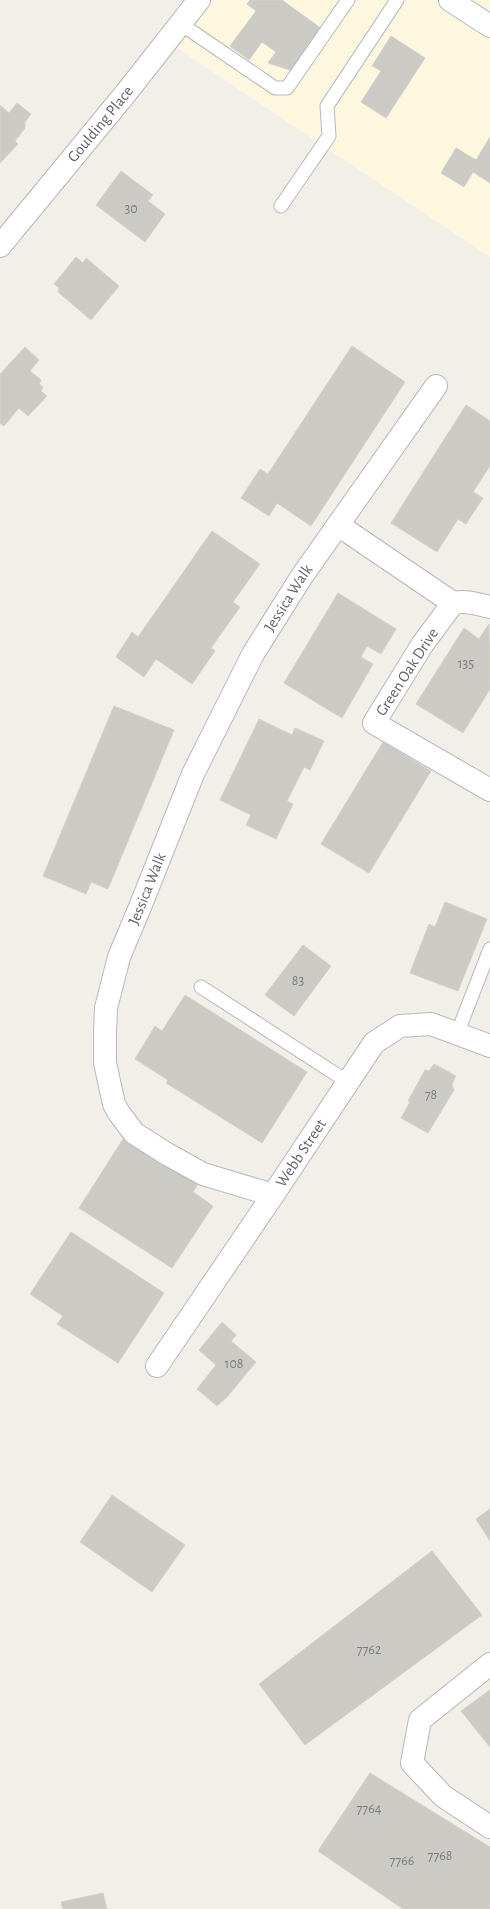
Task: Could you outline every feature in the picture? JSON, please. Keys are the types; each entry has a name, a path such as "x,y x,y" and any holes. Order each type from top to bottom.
{"street":[{"name":"Goulding Place","path":"0,246 200,0"},
{"path":"450,0 490,26"},
{"name":"Jessica Walk","path":"273,1195 203,1174 134,1133 114,1104 106,1063 104,1032 106,1008 119,957 193,774 253,654 302,576 436,386"},
{"path":"338,524 453,603 461,601 471,602 490,608"},
{"name":"Green Oak Drive","path":"453,603 422,645 374,723 490,790"},
{"name":"Webb Street","path":"157,1366 374,1043 400,1026 431,1024 490,1046"},
{"path":"490,1664 420,1720 412,1763 443,1796 490,1827"}],"lane":[{"path":"181,24 275,88 287,88 348,0"},
{"path":"281,206 329,136 327,106 397,0"},
{"path":"457,1034 490,949"},
{"path":"201,987 348,1082"}],"shaded area":[{"path":"204,0 490,0 490,257 177,48"}],"building":[{"path":"250,0 282,0 322,29 293,71 268,63 276,52 262,42 249,60 230,46 256,11 247,4"},
{"path":"391,36 425,58 386,118 361,102 381,71 372,66"},
{"path":"17,103 31,114 25,122 25,128 15,141 18,144 0,163 0,105 9,113"},
{"path":"490,137 490,183 473,172 464,187 441,173 456,148 476,160"},
{"path":"121,171 153,195 148,201 165,214 145,242 96,205"},
{"path":"76,257 83,263 86,258 119,286 91,320 58,292 59,288 54,284"},
{"path":"352,346 405,382 311,526 277,503 269,516 241,498 260,469 268,474"},
{"path":"25,347 39,360 30,371 41,380 39,384 43,387 41,391 47,396 28,416 19,408 4,426 0,423 0,374"},
{"path":"466,405 490,421 490,466 473,492 483,498 466,524 458,519 437,552 391,523"},
{"path":"212,531 260,564 233,602 240,607 211,648 215,651 192,684 156,659 144,677 116,657 132,632 138,637"},
{"path":"338,593 396,629 381,654 367,646 361,657 373,664 342,718 284,683"},
{"path":"489,624 490,689 463,733 416,704 464,628 479,639"},
{"path":"114,706 174,730 108,889 91,882 86,894 43,876"},
{"path":"259,719 292,735 295,728 324,741 310,770 304,767 287,801 293,804 276,839 246,825 251,815 220,800"},
{"path":"383,742 431,771 369,873 321,844"},
{"path":"445,902 487,919 458,991 410,973 429,924 435,927"},
{"path":"303,945 331,966 294,1016 265,995"},
{"path":"185,995 307,1072 262,1143 166,1083 168,1080 135,1059 155,1026 162,1031"},
{"path":"434,1064 456,1076 452,1084 454,1090 428,1133 401,1118 410,1102 408,1101 425,1070 429,1071"},
{"path":"125,1136 198,1184 193,1192 213,1206 172,1268 79,1208"},
{"path":"71,1232 164,1293 118,1363 57,1324 63,1316 30,1294"},
{"path":"222,1322 236,1335 231,1341 256,1362 227,1397 217,1406 197,1389 216,1365 199,1350"},
{"path":"112,1495 185,1545 152,1592 80,1542"},
{"path":"490,1509 490,1541 476,1519"},
{"path":"432,1551 482,1615 305,1745 259,1684"},
{"path":"490,1690 490,1747 461,1711"},
{"path":"370,1773 490,1847 490,1909 403,1909 318,1851"},
{"path":"103,1893 107,1909 63,1909 61,1902"}]}
